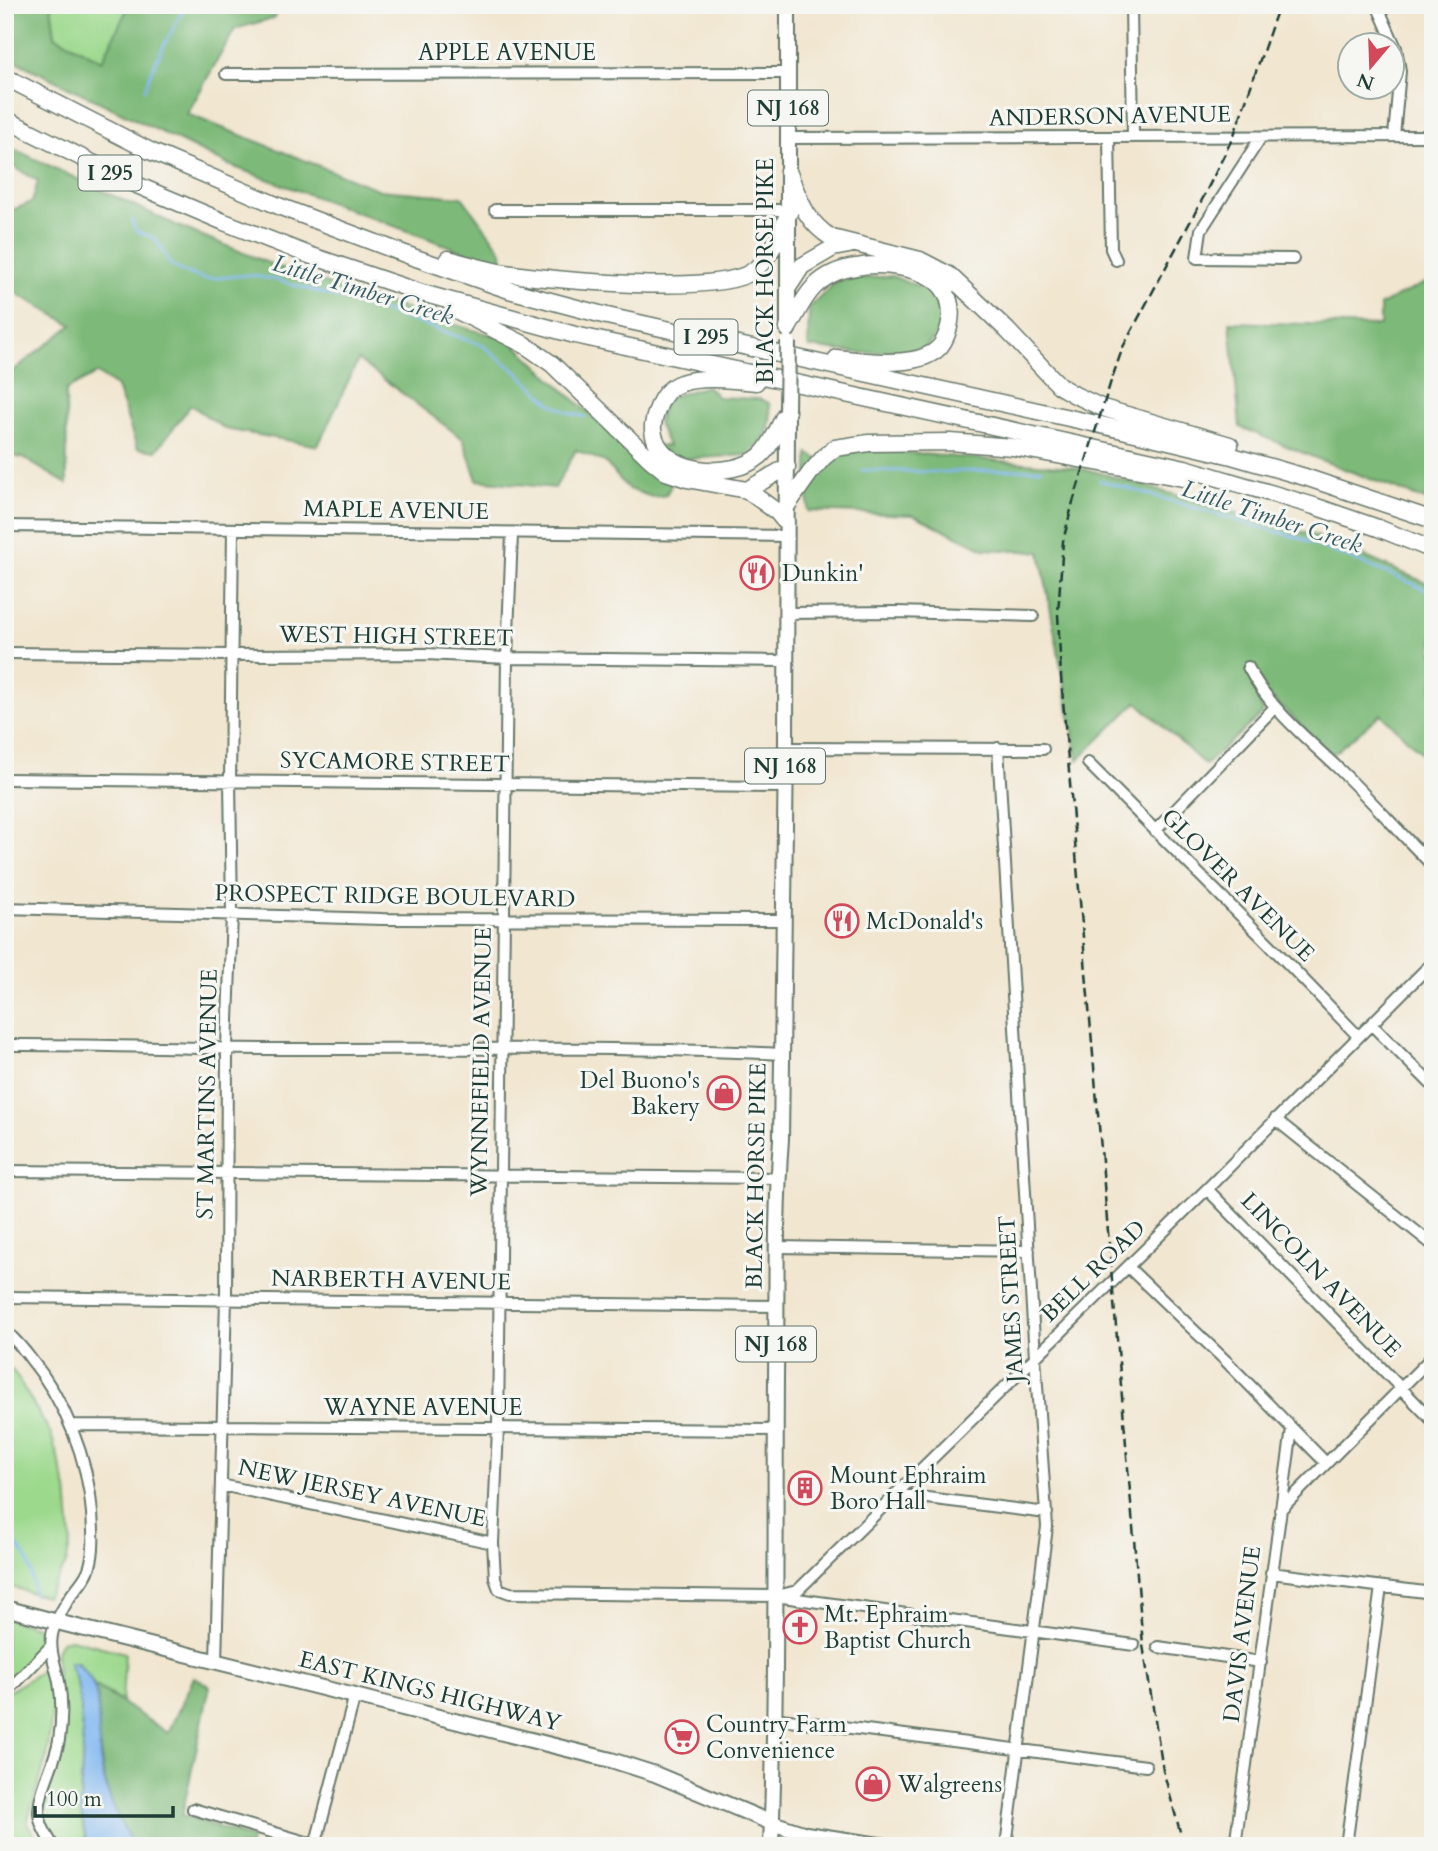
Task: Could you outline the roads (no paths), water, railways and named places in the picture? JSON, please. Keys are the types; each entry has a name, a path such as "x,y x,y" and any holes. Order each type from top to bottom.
{"highway":[{"name":"I 295","path":"5,77 150,151 281,207 509,290 573,308 1232,456 1305,477 1433,520"},
{"name":"I 295","path":"5,119 132,183 218,219 309,255 422,293 575,335 1185,468 1357,520 1433,550"},
{"path":"788,171 802,205 819,230 832,238 920,260 949,275 1007,330 1055,382 1075,395 1103,408 1343,480 1433,520"},
{"path":"413,257 447,259 504,273 587,282 700,284 751,274 773,248 788,211"},
{"path":"789,286 802,266 821,254 845,244 866,247"},
{"path":"726,341 851,359 909,360 934,353 942,344 951,314 949,299 941,285 927,275 881,265 858,266 829,275 812,288 788,335"},
{"path":"422,293 525,345 552,364 650,459 666,471 687,479 747,489 786,522 810,473 824,457 835,448 869,443 950,442 1013,447 1284,496"},
{"path":"787,411 762,455 743,466 716,471 690,468 674,460 658,444 653,428 653,420 661,399 681,383 698,380 752,382 825,389"},
{"path":"747,489 787,467"}],"main road":[{"name":"BLACK HORSE PIKE","path":"787,411 788,5"},
{"name":"NJ 168","path":"786,522 787,411"},
{"name":"BLACK HORSE PIKE","path":"771,1846 776,1306 786,748 786,522"},
{"name":"EAST KINGS HIGHWAY","path":"5,1608 611,1760 655,1774 806,1835 886,1846"}],"street":[{"path":"1131,5 1133,136"},
{"path":"1377,5 1396,48 1400,71 1394,136"},
{"name":"APPLE AVENUE","path":"226,74 788,73"},
{"path":"1261,136 1200,230 1197,258 1293,260"},
{"name":"ANDERSON AVENUE","path":"788,138 1433,136"},
{"path":"1109,137 1111,249 1116,260"},
{"path":"495,210 788,211"},
{"name":"MAPLE AVENUE","path":"5,526 512,534 786,522"},
{"name":"ST MARTINS AVENUE","path":"216,1661 226,1299 227,1048 232,914 230,781 233,529"},
{"name":"WYNNEFIELD AVENUE","path":"512,534 507,658 498,1428 493,1543 495,1578 499,1590 510,1593 775,1596"},
{"path":"785,613 897,612 1033,616"},
{"name":"WEST HIGH STREET","path":"5,653 426,654 507,658 786,661"},
{"path":"1248,667 1258,686 1275,707 1433,866"},
{"path":"1155,831 1275,707"},
{"path":"786,748 1043,749"},
{"name":"JAMES STREET","path":"998,748 1047,1513 1006,1846"},
{"name":"GLOVER AVENUE","path":"1088,763 1358,1036"},
{"name":"SYCAMORE STREET","path":"5,779 784,787"},
{"name":"PROSPECT RIDGE BOULEVARD","path":"5,908 382,919 783,920"},
{"name":"BELL ROAD","path":"775,1596 797,1591 1207,1189 1433,962"},
{"path":"1371,1024 1433,1086"},
{"path":"5,1045 620,1049 782,1054"},
{"path":"1275,1119 1433,1245"},
{"path":"5,1171 778,1178"},
{"name":"LINCOLN AVENUE","path":"1207,1189 1433,1421"},
{"path":"777,1247 1029,1251"},
{"path":"1128,1267 1226,1361 1326,1463"},
{"name":"NARBERTH AVENUE","path":"5,1297 776,1306"},
{"path":"5,1330 38,1369 70,1425 84,1465 94,1532 90,1568 70,1597 64,1623 53,1631 51,1646 60,1684 61,1727 57,1753 43,1791 39,1812 42,1825 53,1846"},
{"path":"1280,1510 1433,1356"},
{"name":"WAYNE AVENUE","path":"70,1425 776,1430"},
{"name":"DAVIS AVENUE","path":"1235,1846 1292,1429"},
{"name":"NEW JERSEY AVENUE","path":"221,1485 493,1543"},
{"path":"895,1494 1047,1513"},
{"path":"1271,1573 1433,1593"},
{"path":"1346,1846 1381,1587"},
{"path":"775,1596 1134,1644"},
{"path":"5,1694 51,1646"},
{"path":"1158,1647 1261,1662"},
{"path":"193,1809 317,1845 355,1695"},
{"path":"773,1718 1146,1766"}],"water":[{"path":"73,1662 87,1674 96,1692 100,1758 105,1782 117,1815 134,1846 89,1846 86,1840 80,1805 83,1745 81,1710 77,1681 70,1666"}],"waterway":[{"name":"Little Timber Creek","path":"145,89 158,57 187,5"},
{"name":"Little Timber Creek","path":"132,220 135,229 156,239 170,264 184,272 205,279 249,275 277,280 396,315 482,345 552,404 585,417"},
{"name":"Little Timber Creek","path":"862,470 941,472 1041,469"},
{"name":"Little Timber Creek","path":"1099,480 1299,538 1433,593"},
{"path":"5,1533 27,1560 34,1595"}],"railway":[{"path":"1184,1846 1163,1770 1143,1645 1061,677 1058,614 1063,541 1123,347 1234,135 1279,5"}],"place":[{"name":"Dunkin'","path":"757,573"},
{"name":"McDonald's","path":"842,921"},
{"name":"Del Buono's Bakery","path":"724,1093"},
{"name":"Mount Ephraim Boro Hall","path":"805,1488"},
{"name":"Mt. Ephraim Baptist Church","path":"800,1627"},
{"name":"Country Farm Convenience","path":"682,1737"},
{"name":"Walgreens","path":"873,1784"}]}
